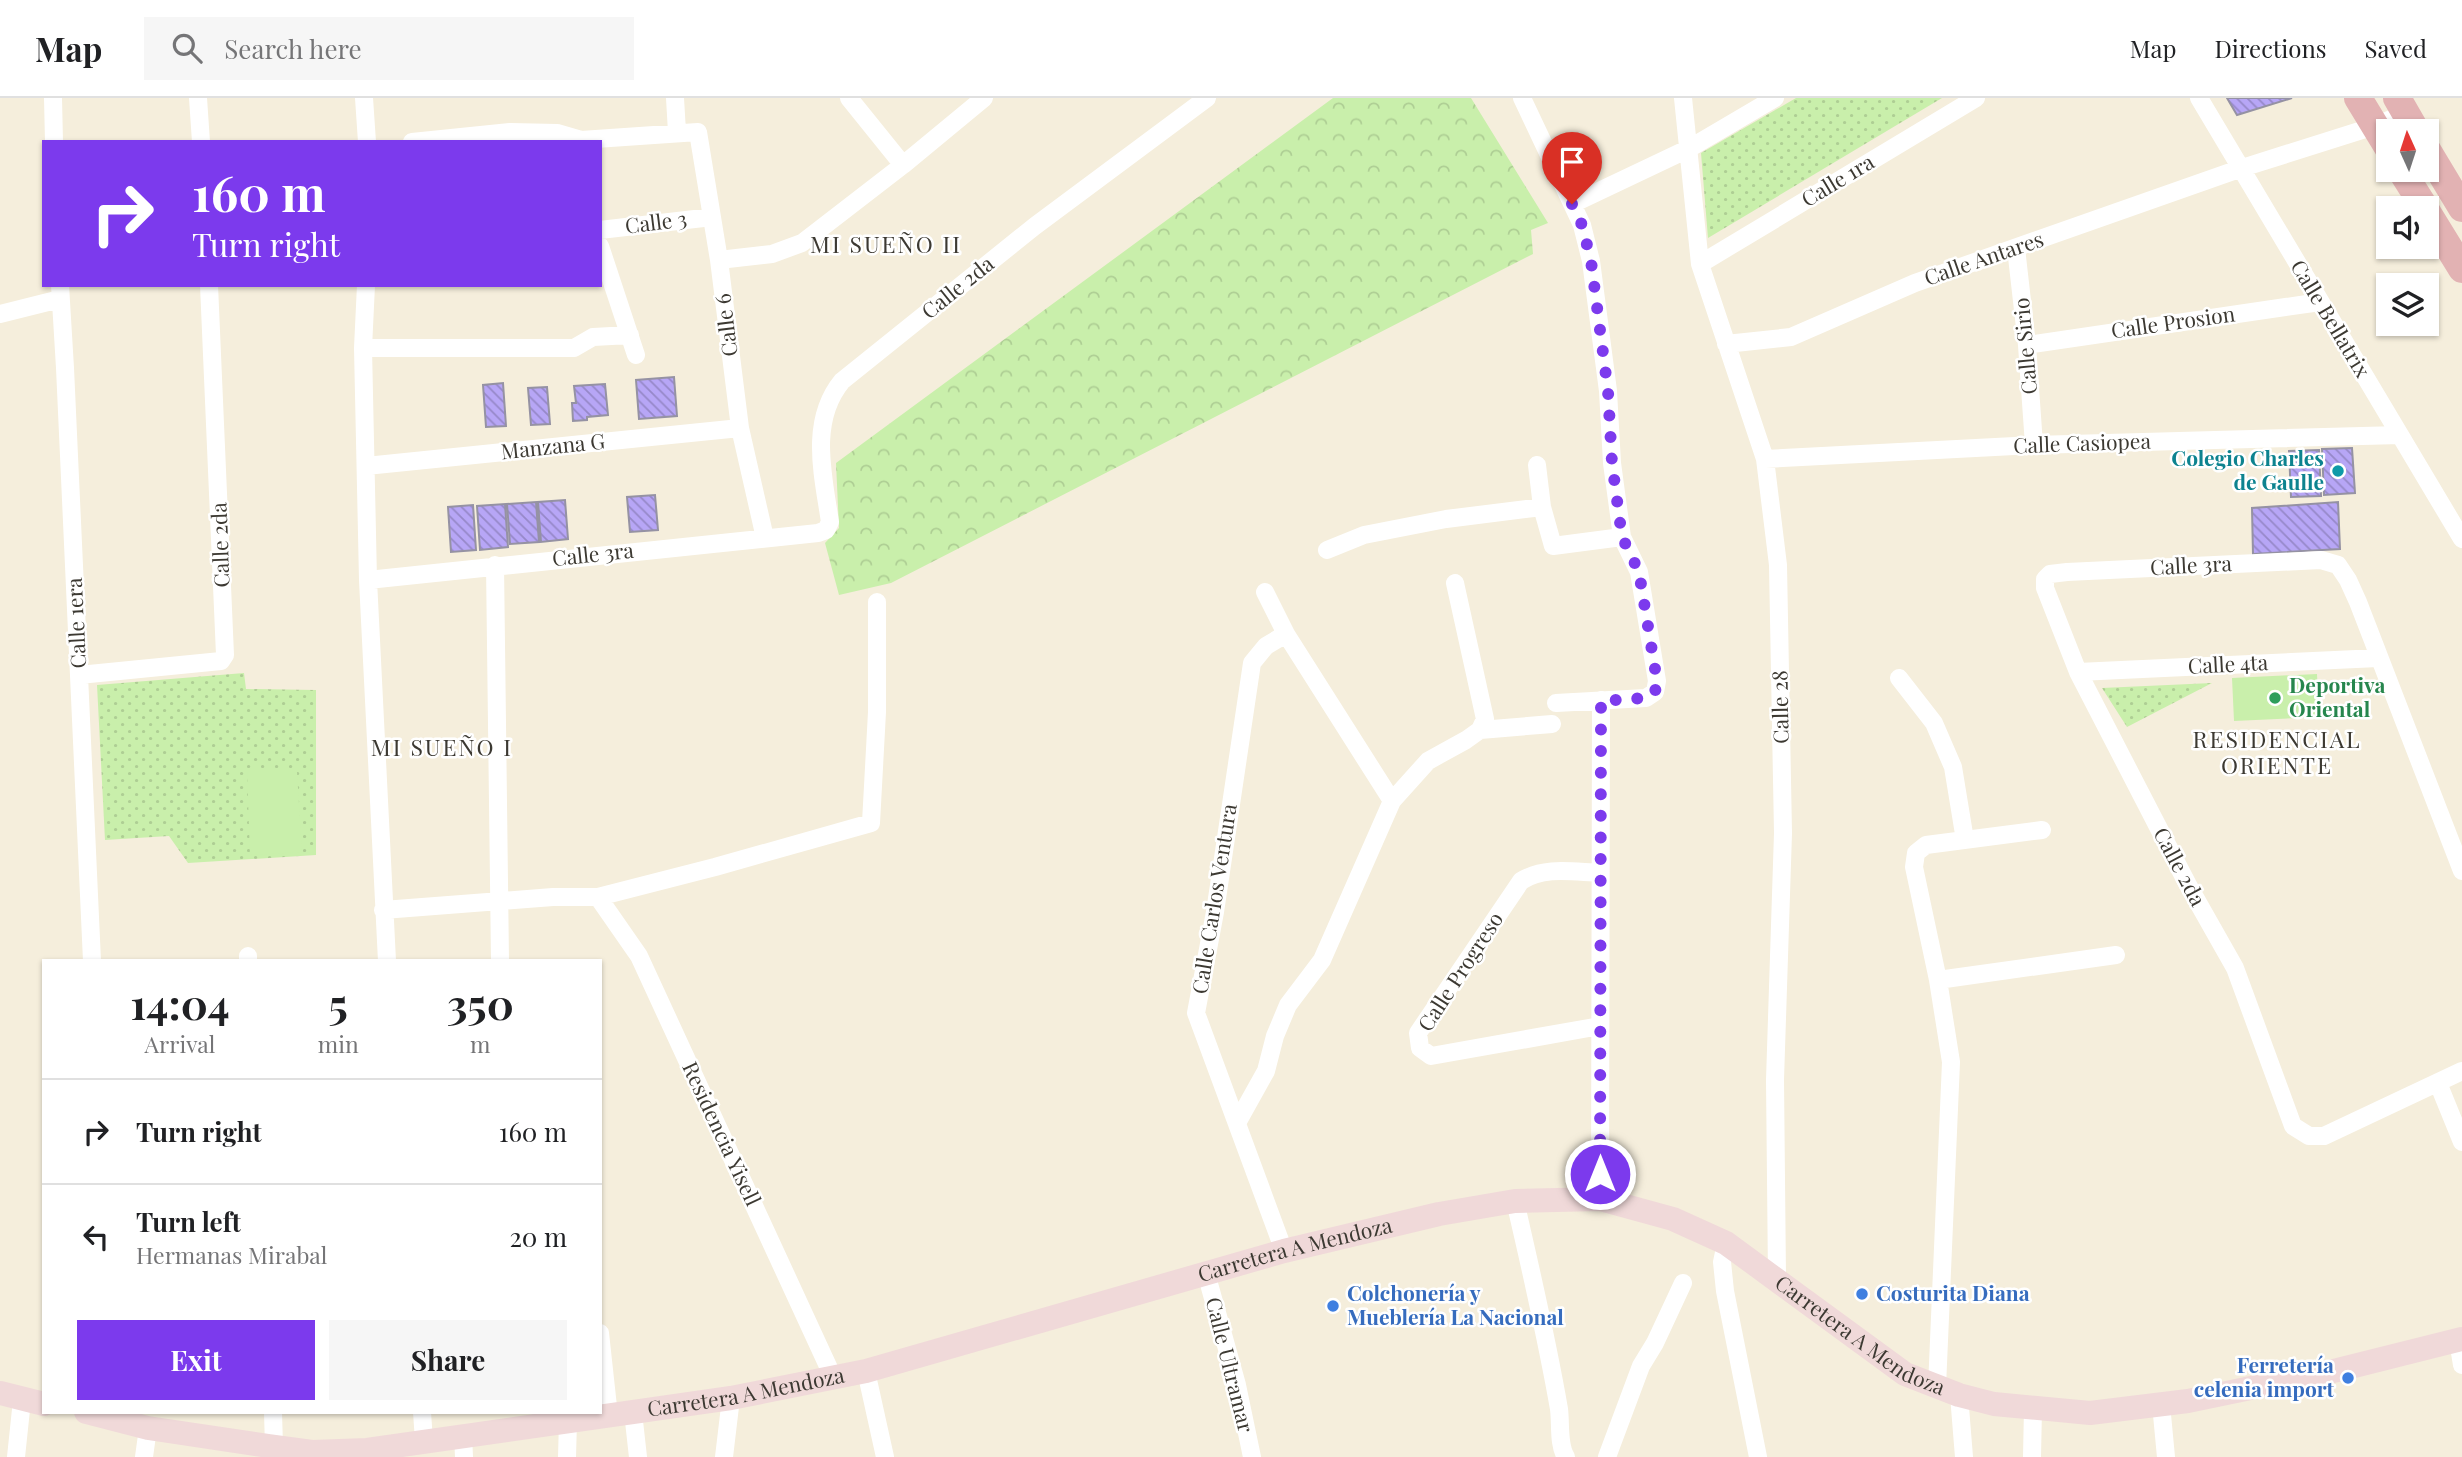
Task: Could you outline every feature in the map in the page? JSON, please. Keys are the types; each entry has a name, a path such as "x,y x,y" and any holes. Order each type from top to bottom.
{"main road":[{"path":"2358,98 2376,128"},
{"path":"2440,172 2462,208"},
{"path":"2439,231 2462,269"}],"street":[{"path":"52,98 54,140"},
{"path":"198,98 201,140"},
{"path":"364,98 367,140"},
{"path":"432,140 510,132 556,133 570,140 581,140 677,132 675,98"},
{"path":"849,98 903,165"},
{"path":"719,260 772,254 802,243 984,98"},
{"name":"Calle 2da","path":"818,533 826,530 830,523 821,459 821,431 834,390 842,381 1046,218 1207,98"},
{"path":"1522,98 1582,225 1591,261 1608,391 1612,463 1622,537 1639,572 1657,681 1655,692 1646,698 1556,703"},
{"path":"1683,98 1690,148"},
{"path":"1572,204 1690,148 1774,98"},
{"name":"Calle 1ra","path":"1700,264 1976,98"},
{"name":"Calle Bellatrix","path":"2199,98 2462,539"},
{"name":"Calle 6","path":"677,132 699,133 719,260 740,428 765,538"},
{"name":"Calle Antares","path":"1726,344 1791,337 1915,283 2242,169 2376,139"},
{"name":"Calle 28","path":"1690,148 1700,264 1765,458 1778,565 1783,819 1775,1080 1777,1278"},
{"name":"Calle 3","path":"602,230 712,217"},
{"name":"Calle Sirio","path":"2016,248 2027,345 2034,445"},
{"path":"602,252 636,355"},
{"name":"Calle 2da","path":"79,675 221,661 225,655 209,287"},
{"path":"366,287 363,348 368,580 387,959"},
{"path":"0,314 60,292"},
{"name":"Calle 1era","path":"60,292 92,959"},
{"name":"Calle Prosion","path":"2027,345 2320,302"},
{"path":"363,348 574,348 593,337 630,335"},
{"name":"Manzana G","path":"366,466 740,428"},
{"name":"Calle Casiopea","path":"1765,458 2034,445 2400,435"},
{"path":"1537,465 1542,507 1553,547 1622,537"},
{"path":"1327,550 1364,535 1446,519 1542,507"},
{"name":"Calle 3ra","path":"368,580 818,533"},
{"name":"Calle 3ra","path":"2045,579 2050,574 2320,560 2338,565 2348,580 2378,658"},
{"path":"495,565 500,959"},
{"name":"Calle 2da","path":"2045,579 2045,588 2078,672 2188,885 2235,968 2293,1126 2309,1136 2324,1136 2438,1083"},
{"path":"1455,583 1485,719 1479,730"},
{"path":"1265,592 1286,634 1392,801"},
{"path":"383,911 501,900 597,897 871,823 877,712 877,602"},
{"name":"Calle Carlos Ventura","path":"1284,1251 1196,1013 1215,912 1252,663 1265,646 1286,634"},
{"path":"2378,658 2462,871"},
{"name":"Calle 4ta","path":"2078,672 2378,658"},
{"path":"1899,678 1934,723 1953,767 1965,840"},
{"path":"1600,1199 1601,701"},
{"path":"1237,1123 1266,1071 1275,1036 1288,1005 1322,960 1392,801 1428,761 1479,730 1552,724"},
{"path":"1964,1457 1948,1391 1951,1062 1938,980 1914,867 1916,853 1926,845 2042,830"},
{"name":"Calle Progreso","path":"1600,873 1546,871 1521,881 1418,1033 1420,1048 1431,1056 1600,1026"},
{"name":"Residencia Yisell","path":"597,897 639,956 833,1377"},
{"path":"1938,980 2116,956"},
{"path":"2462,1071 2438,1083 2462,1142"},
{"name":"Carretera A Mendoza","path":"102,1414 148,1428 270,1450 367,1450 425,1441 464,1446 568,1421 731,1398 866,1371 1284,1251 1439,1214 1515,1201 1600,1199 1673,1219 1726,1243 1905,1374 1948,1391 1994,1404 2090,1413 2161,1404 2214,1396 2338,1370 2460,1340"},
{"path":"1515,1201 1546,1333 1561,1422 1562,1451 1566,1457"},
{"path":"1726,1243 1722,1262 1725,1291 1758,1457"},
{"name":"Calle Ultramar","path":"1206,1273 1237,1385 1252,1457"},
{"path":"1608,1457 1641,1366 1683,1283"},
{"path":"2460,1340 2462,1365"},
{"path":"602,1351 609,1416"},
{"path":"866,1371 885,1457"},
{"path":"724,1457 731,1398"},
{"path":"16,1457 22,1399"},
{"path":"2161,1404 2166,1457"},
{"path":"2032,1457 2033,1408"},
{"path":"633,1412 638,1457"},
{"path":"270,1450 273,1414"},
{"path":"422,1414 425,1441"},
{"path":"567,1457 568,1421"},
{"path":"144,1457 148,1428"}],"green space":[{"path":"1333,98 1471,98 1548,223 1531,230 1533,254 891,583 839,595 825,543 839,528 836,463"},
{"path":"1796,98 1942,98 1708,238 1701,153"},
{"path":"244,673 246,689 316,690 316,855 188,863 169,836 105,840 97,685"},
{"name":"Deportiva Oriental","path":"2317,674 2319,717 2234,721 2232,678"},
{"path":"2212,683 2127,727 2102,688"},
{"path":"247,772 297,772 302,852 250,855"}],"building":[{"path":"2227,98 2292,98 2237,115"},
{"path":"674,377 677,416 639,419 636,380"},
{"path":"503,383 506,426 486,427 483,385"},
{"path":"605,384 608,415 573,421 572,403 576,403 574,386"},
{"path":"547,387 550,424 531,425 528,388"},
{"name":"Colegio Charles de Gaulle","path":"2352,448 2355,493 2324,495 2322,449"},
{"path":"2319,450 2321,496 2291,497 2289,451"},
{"path":"655,495 658,530 630,532 627,497"},
{"path":"565,500 568,539 541,542 538,502"},
{"path":"536,502 539,542 510,544 507,504"},
{"path":"2338,502 2340,549 2253,554 2252,508"},
{"path":"505,504 508,547 480,550 477,506"},
{"path":"473,505 476,550 451,552 448,507"}],"place":[{"name":"Colegio Charles de Gaulle","path":"2338,471"},
{"name":"Deportiva Oriental","path":"2275,698"},
{"name":"Costurita Diana","path":"1862,1294"},
{"name":"Colchonería y Mueblería La Nacional","path":"1333,1306"},
{"name":"Ferretería celenia import","path":"2348,1378"}],"district":[{"name":"MI SUEÑO II","path":"886,245"},
{"name":"MI SUEÑO I","path":"442,748"},
{"name":"RESIDENCIAL ORIENTE","path":"2277,753"}],"route":[{"path":"1572,204 1582,225 1591,261 1608,391 1612,463 1622,537 1639,572 1657,681 1655,692 1646,698 1601,701 1600,1174"}]}
